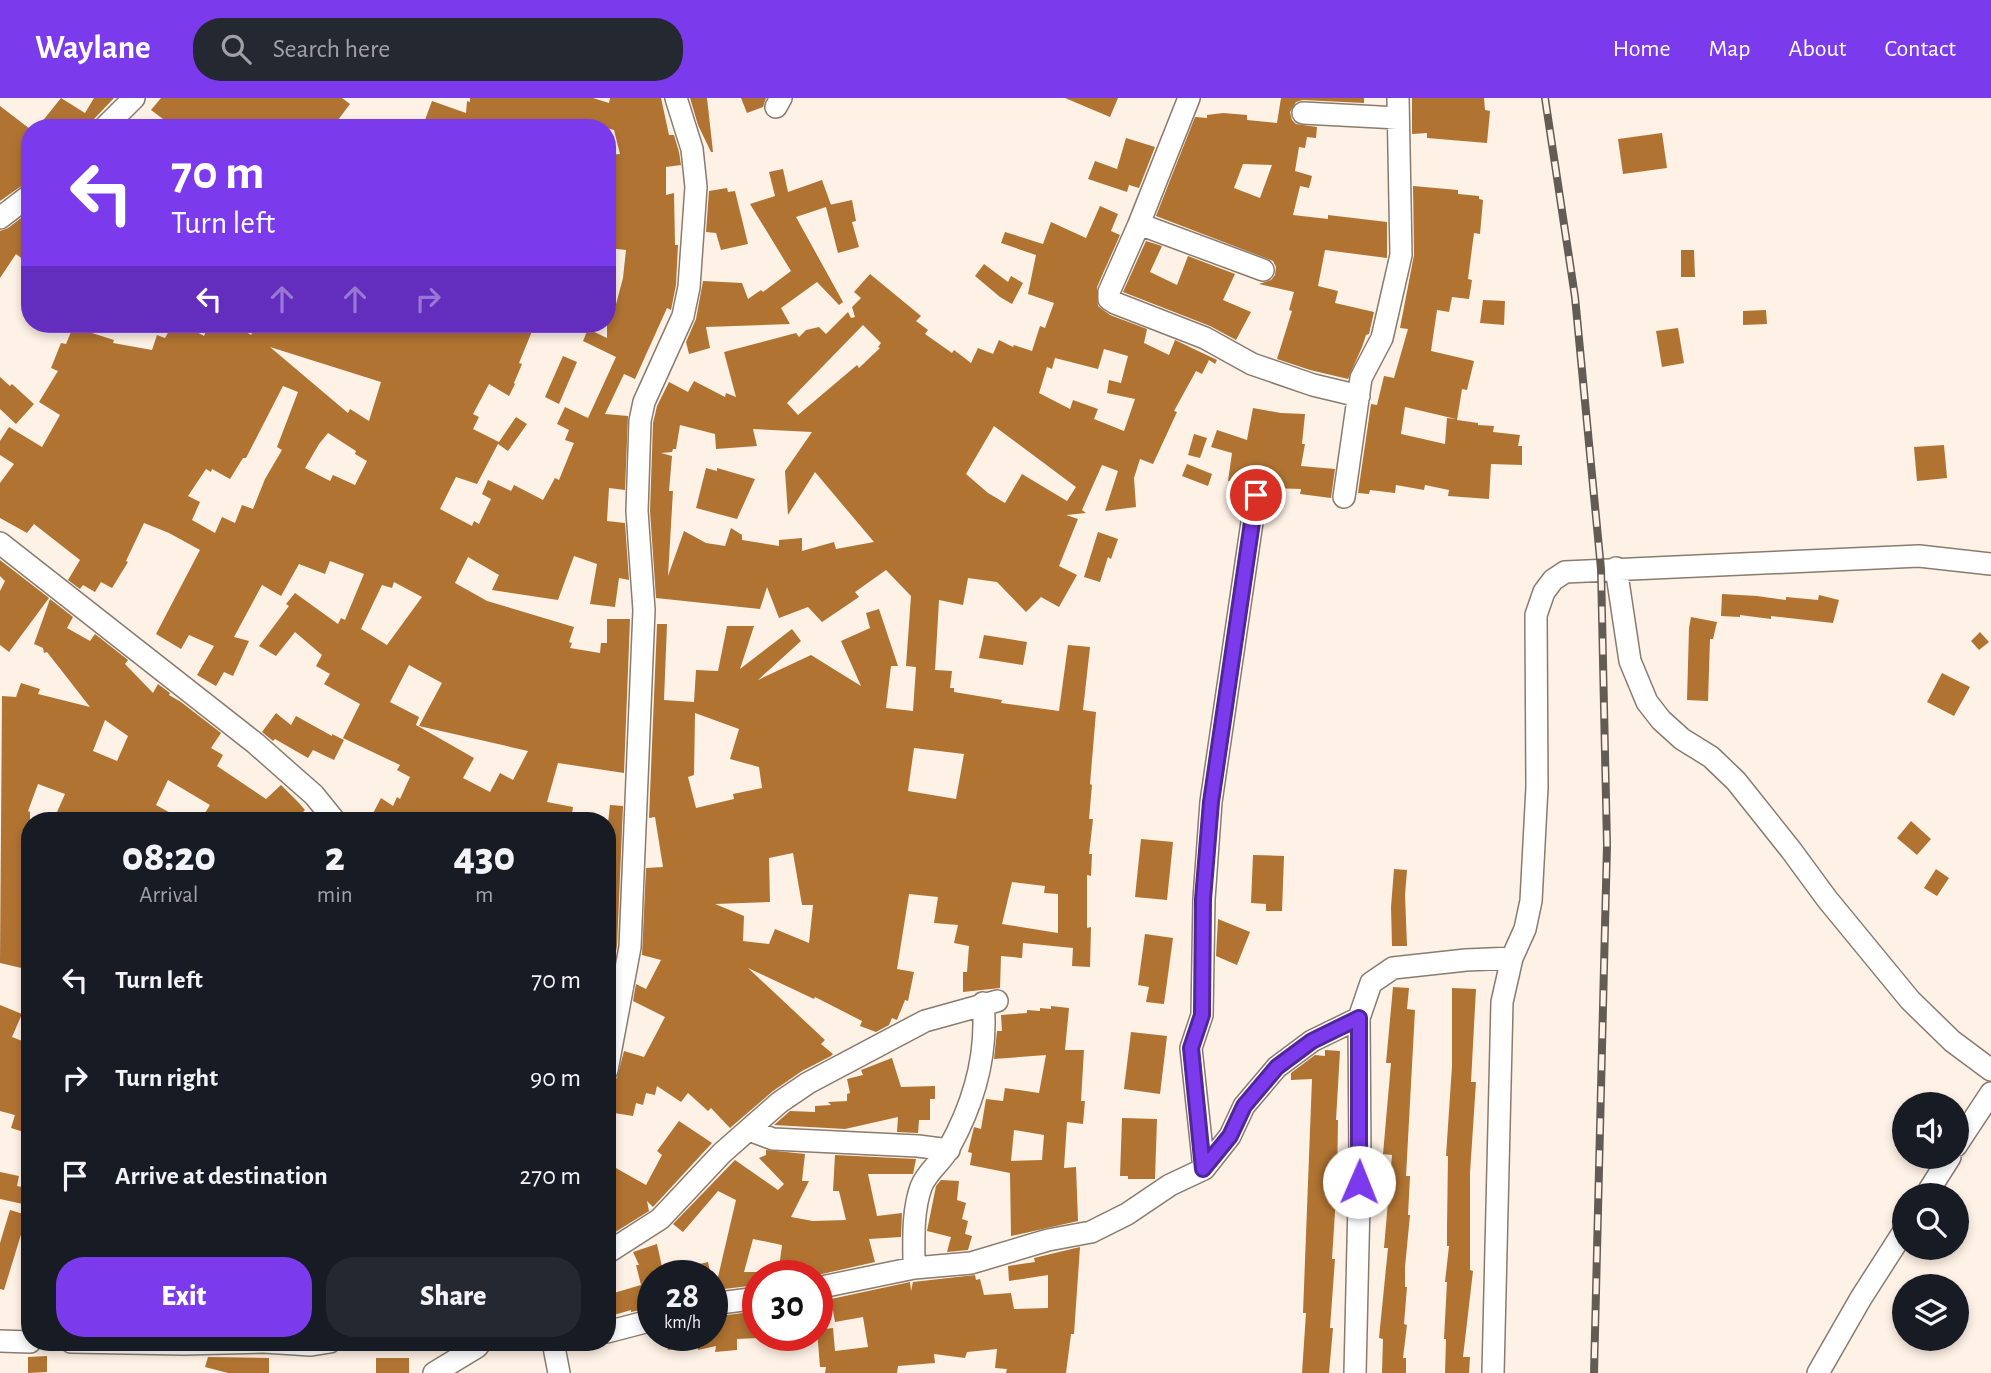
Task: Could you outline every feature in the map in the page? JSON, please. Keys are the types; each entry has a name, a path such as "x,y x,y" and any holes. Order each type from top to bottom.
{"street":[{"path":"113,119 134,98"},
{"path":"616,1022 630,947 644,610 637,511 640,421 644,402 683,316 689,287 696,187 692,149 676,98"},
{"path":"1189,98 1109,292 1109,299 1205,338 1252,364 1313,385 1359,396"},
{"path":"1303,113 1398,108 1401,255 1382,338 1361,378 1344,497"},
{"path":"0,218 21,202"},
{"path":"1139,224 1263,270"},
{"path":"1203,1169 1191,1048 1202,1015 1203,899 1211,802 1256,495"},
{"path":"0,543 255,743 314,795 328,812"},
{"path":"1493,1373 1502,1002 1512,958 1525,929 1531,901 1537,787 1536,615 1544,592 1553,580 1565,572 1616,568 1919,556 1991,564"},
{"path":"1616,568 1630,661 1654,711 1682,739 1711,757 1736,781 1827,899 1910,1000 1952,1041 1991,1070"},
{"path":"1355,1373 1360,1159 1359,1018 1371,983 1393,968 1512,958"},
{"path":"616,1247 668,1213 722,1153 780,1102 808,1083 925,1021 990,1002 981,1067 972,1101 948,1150 922,1183 917,1199 914,1268"},
{"path":"833,1285 914,1268 971,1263 1048,1240 1091,1232 1128,1214 1170,1185 1203,1169 1230,1136 1244,1106 1277,1067 1312,1041 1359,1018"},
{"path":"1969,1126 1991,1093"},
{"path":"749,1130 773,1139 918,1146 948,1150"},
{"path":"1818,1373 1892,1251"},
{"path":"616,1330 637,1324"},
{"path":"0,1341 21,1342"},
{"path":"434,1373 470,1351"},
{"path":"559,1351 559,1373"}],"building":[{"path":"61,98 85,113 94,98 114,98 94,119 44,119"},
{"path":"161,98 342,98 350,104 339,119 163,119 151,110"},
{"path":"470,98 593,98 609,103 610,98 661,98 669,135 674,135 681,165 666,167 666,195 674,193 675,245 678,245 676,285 671,310 667,308 635,379 624,374 605,414 628,416 625,490 609,488 607,521 625,523 629,580 619,578 615,607 590,604 597,564 574,556 558,600 492,590 499,575 468,557 455,583 487,601 574,627 569,642 572,643 570,648 600,653 601,643 607,643 607,619 630,619 624,773 558,763 547,802 573,807 572,812 374,812 381,798 393,806 397,797 400,799 410,777 397,770 400,765 343,738 360,704 324,684 330,674 316,666 322,655 295,632 276,656 259,646 289,606 286,604 295,593 338,624 341,618 345,620 364,574 330,561 325,574 299,564 281,596 262,585 234,637 249,641 233,676 224,672 216,686 197,675 214,646 189,635 181,649 156,634 200,550 144,523 126,561 128,562 112,588 101,582 95,592 83,585 80,589 68,580 80,560 34,524 27,533 0,518 0,483 14,464 0,455 0,441 9,427 42,447 60,415 39,402 58,371 51,368 61,343 66,344 71,333 92,333 114,340 113,343 152,350 157,335 165,338 168,333 198,333 204,336 205,333 531,333 509,396 489,384 473,414 479,417 473,429 499,442 516,417 527,424 508,451 498,444 477,484 456,477 440,509 472,526 474,521 479,524 491,499 482,494 488,480 511,491 514,485 543,500 555,478 559,480 574,443 565,440 569,430 557,424 565,407 588,418 616,357 583,341 586,333 596,333 607,338 607,333 616,333 616,304 623,278 626,250 616,249 616,154 620,154 616,138 616,119 425,119 432,101 466,113 467,101 470,102","holes":["270,347 381,382 369,421 350,409 348,413","283,386 298,392 277,447 282,450 265,479 253,509 242,505 235,523 222,517 215,533 192,520 200,502 188,496 206,469 211,472 212,469 230,479 243,458 246,458","328,433 367,461 355,485 333,475 330,481 305,468","394,582 422,597 387,645 361,629 382,585 392,588","409,665 442,683 419,726 528,751 513,780 500,773 490,792 463,778 474,758 416,725 419,717 390,702"]},
{"path":"690,98 707,98 713,152 698,125"},
{"path":"741,98 766,98 763,107 747,113"},
{"path":"1065,98 1118,98 1110,117"},
{"path":"1281,98 1364,98 1364,103 1303,100 1296,102 1290,112 1296,124 1317,127 1316,138 1307,137 1305,148 1299,147 1295,171 1312,176 1309,188 1300,186 1293,215 1328,219 1328,215 1387,222 1387,258 1325,250 1318,286 1338,291 1335,303 1374,312 1369,334 1366,335 1348,379 1277,359 1292,311 1289,310 1294,292 1259,284 1271,280 1275,275 1276,267 1273,261 1156,216 1195,117 1207,118 1207,115 1223,113 1247,115 1247,120 1277,123","holes":["1243,164 1272,165 1260,198 1234,188"]},
{"path":"1412,98 1484,98 1485,110 1490,111 1487,143 1427,138 1427,133 1412,134"},
{"path":"0,106 21,122 21,186 0,201"},
{"path":"1662,133 1667,168 1623,174 1618,139"},
{"path":"1126,138 1155,147 1139,188 1129,185 1127,192 1088,179 1095,161 1117,169"},
{"path":"783,169 788,192 822,180 831,205 852,200 856,221 852,222 859,247 838,253 826,207 796,217 843,302 839,305 817,282 781,308 790,324 706,327 710,348 689,354 686,342 696,319 703,281 742,283 748,299 761,290 763,292 791,271 750,204 775,196 769,172"},
{"path":"1413,186 1458,190 1458,194 1479,196 1479,199 1483,200 1480,234 1474,233 1468,279 1472,280 1469,299 1452,297 1449,312 1437,310 1431,351 1474,361 1467,390 1462,389 1457,420 1494,426 1493,432 1520,435 1518,446 1522,446 1522,465 1491,464 1489,499 1448,496 1449,490 1425,485 1424,490 1396,485 1395,493 1370,490 1369,494 1358,493 1371,404 1377,405 1384,376 1394,378 1408,329 1400,328 1414,255","holes":["1405,407 1456,419 1447,418 1445,444 1401,434"]},
{"path":"727,188 728,192 735,191 748,244 721,250 716,233 706,232 709,191"},
{"path":"1100,206 1118,214 1111,231 1120,235 1097,287 1098,306 1110,315 1147,329 1144,343 1169,355 1175,340 1217,360 1215,364 1209,360 1202,374 1196,371 1174,411 1177,412 1153,464 1140,459 1134,478 1136,507 1105,511 1118,471 1102,465 1082,510 1086,513 1066,515 1078,519 1059,566 1077,575 1059,607 1041,597 1026,612 997,582 968,578 963,605 939,600 935,670 952,671 950,688 954,688 954,692 1002,700 1001,703 1059,711 1068,645 1090,647 1083,710 1096,712 1090,784 1089,819 1093,819 1089,854 1092,854 1091,876 1087,875 1087,928 1091,927 1090,967 1072,966 1073,948 1023,943 1022,958 1001,956 1000,988 963,992 963,972 967,972 969,946 954,943 958,925 934,923 938,897 909,894 897,969 914,972 908,1001 905,1000 897,1020 892,1018 889,1025 876,1032 860,1026 862,1021 815,997 814,999 748,968 825,1040 821,1044 833,1054 773,1091 730,1128 711,1108 708,1111 688,1093 681,1102 657,1086 655,1095 646,1093 643,1105 636,1103 633,1116 616,1113 616,1079 624,1051 644,1057 665,1017 633,1001 636,984 646,989 661,960 642,955 646,868 663,867 655,817 649,818 657,624 667,624 664,700 694,702 696,670 718,671 727,626 754,626 740,669 792,629 801,641 758,680 811,655 861,686 841,641 870,628 866,613 879,609 898,666 891,666 886,708 913,711 916,667 906,666 911,596 886,570 855,592 859,597 822,622 808,607 779,618 767,587 760,609 656,598 650,511 653,423 657,406 669,382 688,392 694,381 725,397 726,393 736,397 724,352 796,333 799,337 806,330 819,327 826,334 848,312 851,318 855,317 852,307 861,298 854,292 870,274 921,316 916,321 928,330 925,334 971,363 978,348 993,354 999,340 1013,347 1014,345 1032,351 1040,326 1045,328 1054,303 1028,294 1036,255 1001,243 1005,232 1043,244 1051,222 1086,238","holes":["863,325 881,343 878,347 880,348 859,368 857,365 798,415 787,403","1104,349 1128,356 1121,383 1109,380 1107,393 1135,399 1124,431 1094,419 1098,409 1073,400 1070,409 1039,393 1047,367 1052,369 1055,358 1098,369","680,425 715,434 716,449 757,446 753,429 812,432 785,471 788,515 815,472 874,542 836,549 834,542 802,551 802,538 779,540 779,546 742,540 742,535 731,528 725,546 706,543 684,531 668,576 673,491 669,491 672,456 661,453 676,449","994,426 1076,487 1067,501 1022,474 1005,503 988,493 966,474","695,713 739,729 730,759 759,767 762,788 733,794 734,799 696,808 688,777 694,775","914,748 964,754 956,799 908,791","793,853 802,905 813,905 809,943 775,929 769,944 743,941 744,916 715,904 770,902 769,858","1012,882 1045,886 1044,893 1058,894 1058,933 1002,924"]},
{"path":"21,218 21,258 16,254 0,278 0,231"},
{"path":"1146,241 1162,246 1150,272 1177,285 1188,256 1235,274 1223,300 1251,312 1236,340 1210,326 1123,292"},
{"path":"1681,250 1694,250 1695,277 1681,277"},
{"path":"984,264 1008,282 1011,276 1023,283 1012,304 975,276"},
{"path":"1483,300 1505,301 1504,325 1480,323"},
{"path":"1766,310 1767,324 1743,325 1743,311"},
{"path":"1678,328 1684,363 1662,367 1656,331"},
{"path":"563,356 577,362 559,404 545,397"},
{"path":"0,377 34,404 16,424 0,409"},
{"path":"1253,408 1305,414 1302,444 1305,444 1301,466 1335,469 1331,498 1300,494 1301,489 1267,488 1259,482 1249,484 1228,481 1232,453 1211,447 1217,430 1247,440"},
{"path":"1194,434 1207,438 1200,458 1188,455"},
{"path":"1944,445 1947,478 1917,481 1914,447"},
{"path":"1187,464 1212,474 1208,486 1182,476"},
{"path":"706,468 717,471 717,468 755,479 737,519 696,508"},
{"path":"1098,532 1118,539 1111,559 1108,557 1100,582 1084,577"},
{"path":"0,560 49,598 9,652 0,645 0,591 5,581 0,576"},
{"path":"1722,594 1786,600 1786,597 1818,600 1819,595 1839,600 1833,623 1771,616 1771,619 1740,615 1721,616"},
{"path":"50,599 73,617 67,628 90,641 95,634 128,660 125,664 153,693 158,684 221,733 211,748 223,755 217,766 266,799 281,785 305,810 206,812 210,805 168,780 156,805 169,812 57,812 65,794 38,784 28,811 30,812 21,812 21,968 0,963 2,696 16,697 21,683 40,689 38,694 90,707 47,652 44,653 43,648 34,644","holes":["105,720 128,736 117,761 93,751"]},
{"path":"1691,617 1717,622 1713,639 1710,639 1708,701 1687,700"},
{"path":"1980,632 1989,642 1979,650 1971,641"},
{"path":"984,635 1027,642 1023,665 979,658"},
{"path":"1942,673 1970,687 1954,716 1927,702"},
{"path":"276,713 291,725 296,716 344,740 334,760 313,750 308,758 275,739 273,741 262,732"},
{"path":"610,805 623,806 616,951 616,812 609,812"},
{"path":"1911,821 1931,839 1917,855 1897,838"},
{"path":"1141,839 1173,842 1167,900 1135,897"},
{"path":"1253,855 1284,856 1282,911 1266,911 1266,904 1251,903"},
{"path":"1394,869 1407,870 1407,946 1392,946"},
{"path":"1936,869 1949,878 1937,896 1924,888"},
{"path":"1218,919 1250,932 1237,965 1216,956"},
{"path":"1145,934 1173,938 1164,1004 1146,1002 1149,987 1138,985"},
{"path":"1393,987 1409,988 1407,1009 1415,1010 1406,1176 1410,1176 1410,1215 1405,1267 1407,1287 1404,1324 1407,1325 1403,1358 1406,1358 1406,1373 1382,1373 1383,1339 1379,1338 1388,1248 1384,1248 1392,1155 1383,1154 1391,1063 1386,1063"},
{"path":"1452,988 1476,989 1471,1082 1476,1082 1470,1173 1470,1270 1473,1271 1463,1357 1470,1357 1469,1373 1445,1373 1445,1282 1449,1246 1446,1156 1452,1066"},
{"path":"0,1005 21,1014 12,1037 21,1040 21,1131 11,1128 15,1115 0,1111"},
{"path":"1051,1006 1069,1008 1065,1050 1084,1050 1081,1101 1085,1101 1083,1124 1067,1122 1064,1168 1076,1167 1078,1221 1011,1236 1010,1173 970,1165 972,1153 968,1152 974,1127 981,1129 986,1099 1003,1101 1005,1088 1039,1093 1046,1055 994,1059 997,1031 1002,1031 1001,1015 1027,1013 1027,1010 1040,1011 1040,1008 1051,1009","holes":["1014,1130 1044,1135 1042,1160 1011,1161"]},
{"path":"1131,1032 1167,1036 1160,1094 1124,1089"},
{"path":"1325,1050 1340,1051 1332,1259 1335,1259 1330,1328 1333,1328 1329,1373 1302,1373 1312,1079 1291,1080 1291,1073 1315,1055 1325,1056"},
{"path":"892,1058 901,1087 935,1086 935,1099 930,1099 930,1120 919,1120 918,1133 897,1132 898,1117 845,1129 774,1125 790,1111 815,1112 815,1106 847,1101 847,1094 850,1093 847,1079 863,1075 861,1070"},
{"path":"1122,1118 1157,1119 1155,1179 1128,1179 1128,1176 1120,1176"},
{"path":"679,1121 712,1143 653,1207 647,1201 649,1211 616,1232 616,1168 646,1185 662,1155 657,1151"},
{"path":"766,1150 805,1154 802,1181 809,1181 791,1217 813,1221 846,1220 839,1191 833,1191 835,1155 916,1159 913,1174 868,1174 877,1216 902,1213 901,1237 869,1239 875,1262 833,1271 833,1260 780,1260 782,1245 753,1239 747,1260 742,1260 742,1287 728,1288 728,1260 722,1260 736,1200 718,1191 683,1232 673,1224 735,1160 778,1190 784,1184 759,1158 766,1155"},
{"path":"0,1172 19,1176 17,1186 21,1187 21,1204 0,1199"},
{"path":"941,1180 959,1181 957,1200 966,1203 962,1219 968,1221 965,1234 972,1236 968,1250 947,1252 951,1237 927,1231 936,1186"},
{"path":"10,1210 21,1213 21,1235 4,1290 0,1289 0,1243"},
{"path":"657,1244 660,1260 637,1261 633,1252"},
{"path":"1080,1247 1074,1334 1071,1334 1066,1373 1006,1373 1007,1369 995,1368 997,1349 967,1352 965,1358 934,1354 935,1363 898,1366 897,1373 825,1373 826,1367 820,1367 819,1351 833,1351 833,1328 835,1351 868,1347 863,1317 835,1322 833,1299 910,1282 911,1291 913,1282 975,1275 976,1280 980,1279 984,1295 1011,1293 1014,1309 1048,1308 1048,1275 1009,1281 1008,1266 1035,1262 1034,1258"},
{"path":"637,1286 637,1311 616,1314 616,1292"},
{"path":"742,1313 742,1339 737,1339 737,1350 728,1351 728,1315"},
{"path":"47,1356 47,1372 28,1373 28,1357"},
{"path":"208,1357 269,1358 269,1373 228,1373 205,1367"},
{"path":"376,1358 409,1358 409,1373 376,1373"}],"railway":[{"path":"1545,98 1575,297 1601,569 1607,845 1594,1373"}],"route":[{"path":"1256,495 1211,802 1203,899 1202,1015 1198,1034 1191,1048 1203,1169 1230,1136 1244,1106 1277,1067 1312,1041 1359,1018 1359,1182"}]}
